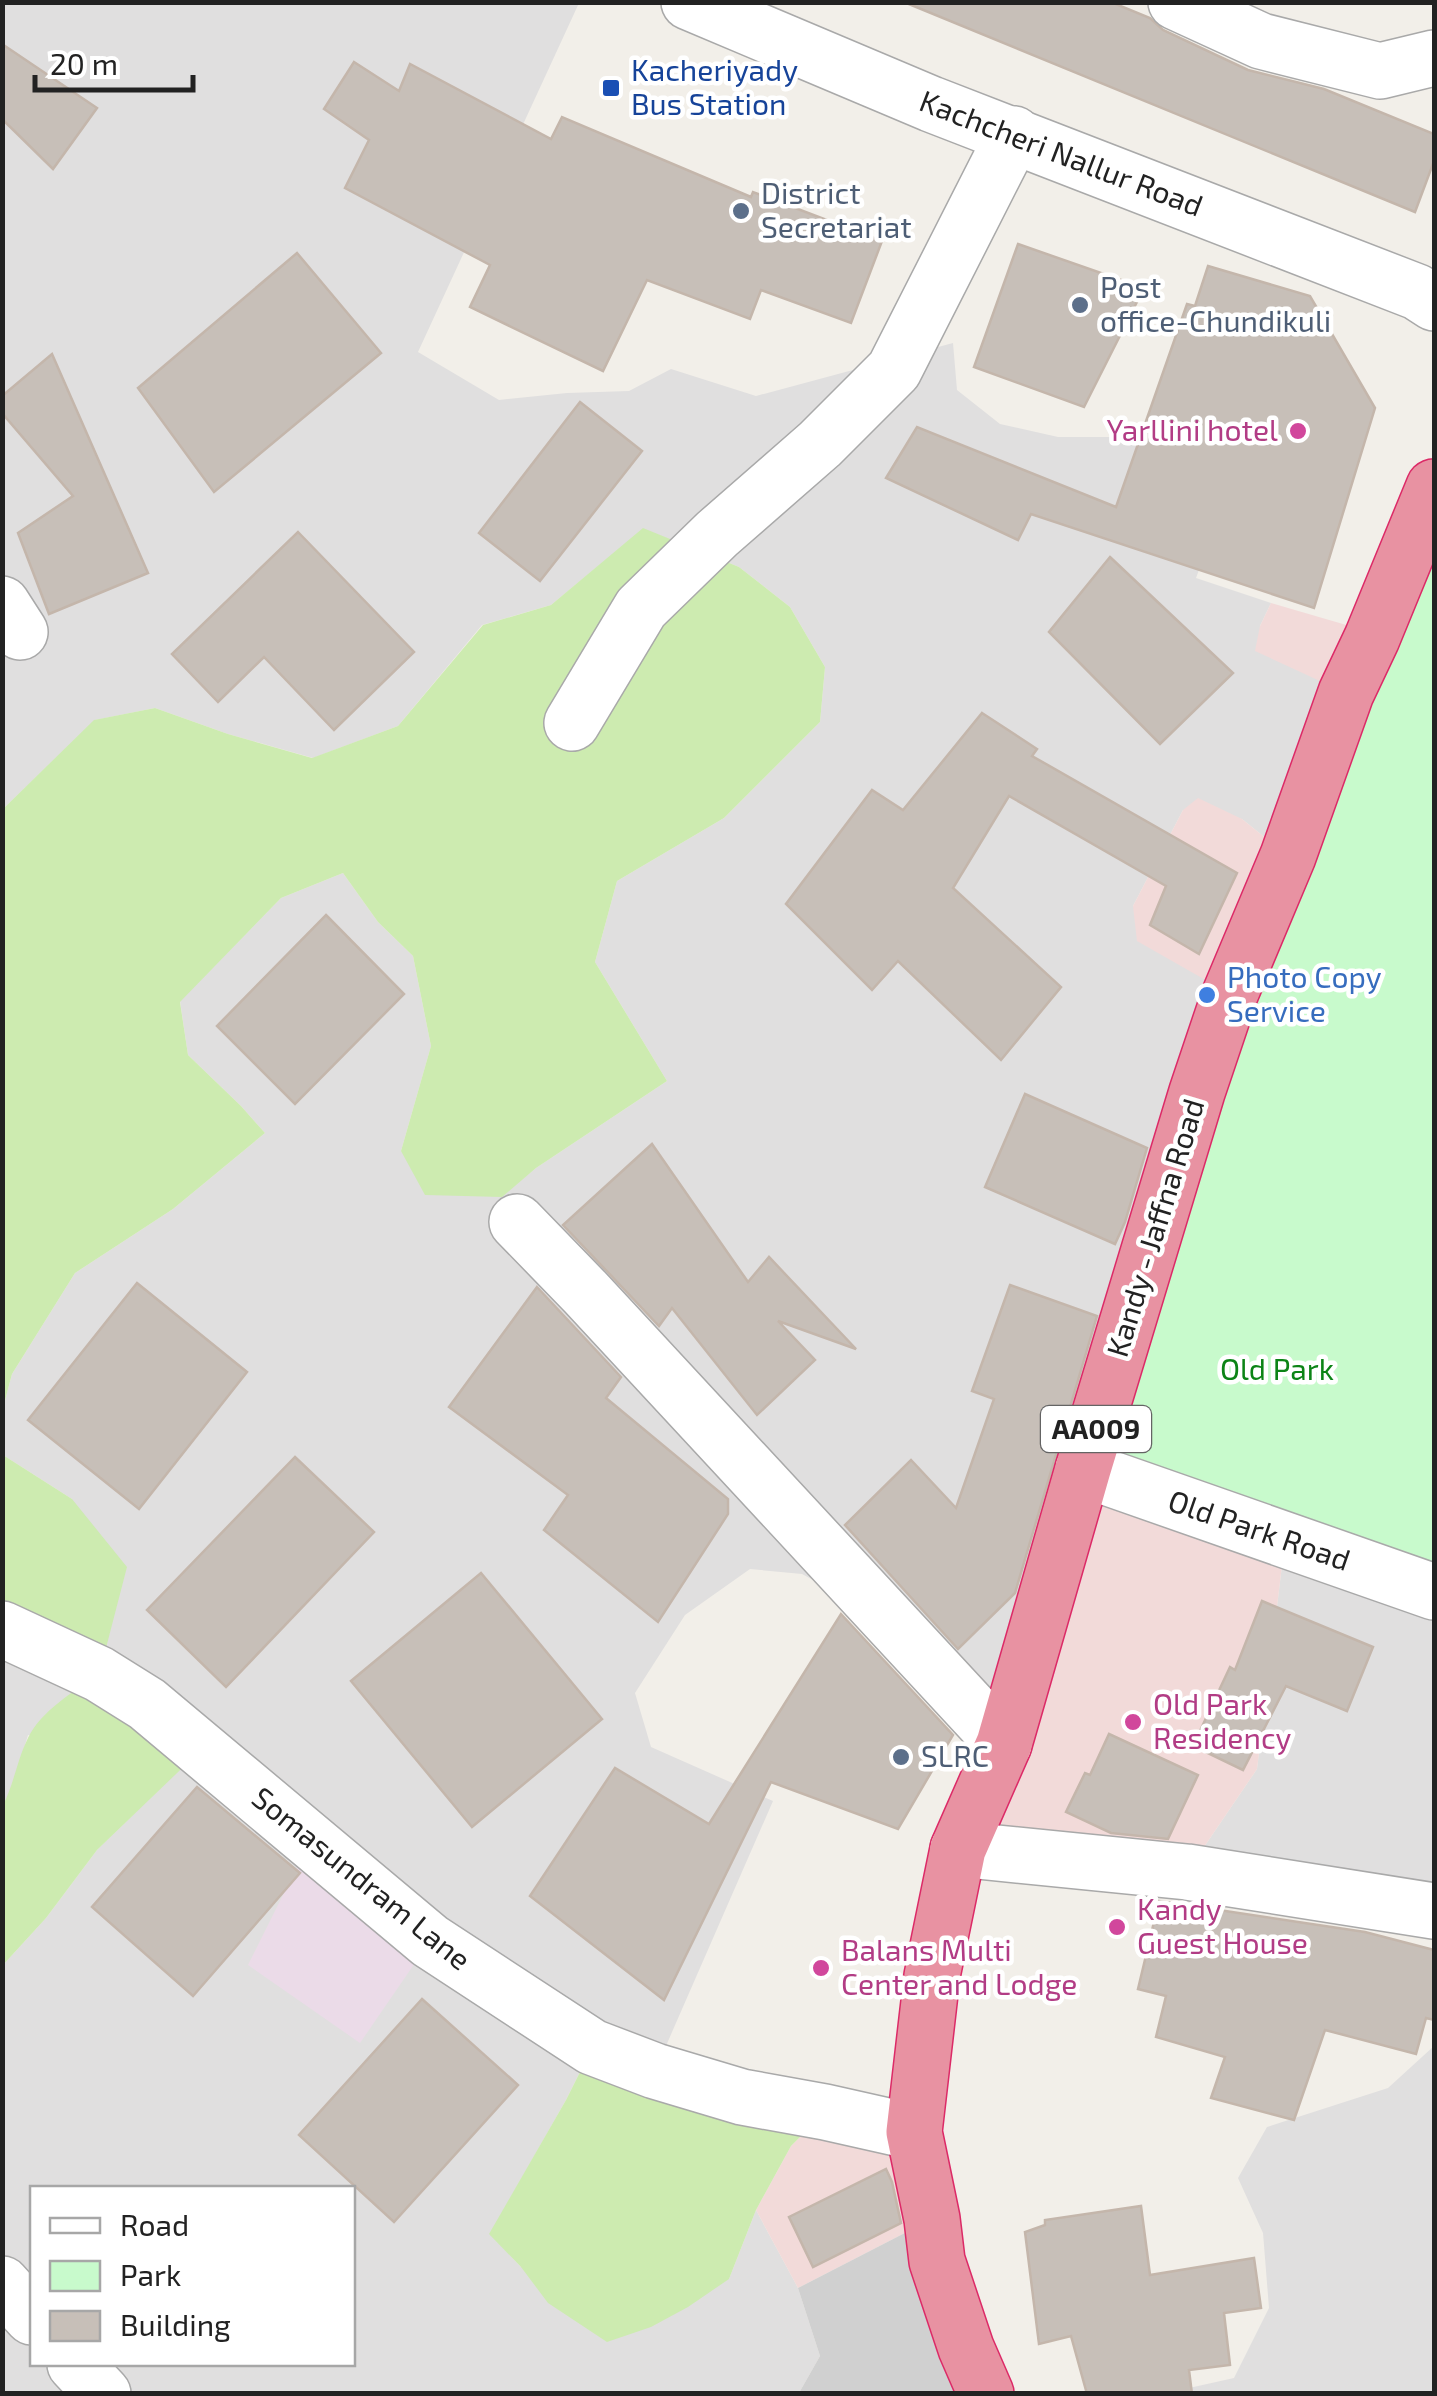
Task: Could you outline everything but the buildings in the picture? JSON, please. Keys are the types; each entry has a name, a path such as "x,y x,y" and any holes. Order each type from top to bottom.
{"highway":[{"name":"Kandy - Jaffna Road","path":"986,2394 966,2348 938,2262 914,2132 932,1976 958,1848 1004,1744 1197,1092 1230,994 1288,856 1346,692 1434,487"}],"street":[{"name":"Kachcheri Nallur Road","path":"689,2 931,104 1417,292 1434,302"},
{"path":"1176,2 1261,41 1380,71 1434,58"},
{"path":"572,723 642,608 894,370 1014,134"},
{"path":"517,1222 1004,1744"},
{"name":"Old Park Road","path":"1084,1469 1434,1592"},
{"name":"Somasundram Lane","path":"2,1629 99,1674 147,1704 430,1941 592,2048 742,2097 914,2132"},
{"path":"958,1848 1187,1872 1434,1911"},
{"path":"2,2284 30,2315"},
{"path":"77,2366 103,2394"}],"shaded area":[{"path":"3,3 579,3 418,352 499,400 629,391 671,369 756,396 953,343 957,390 1000,424 1058,437 1130,437 1145,428 1239,463 1196,578 1271,603 1260,626 1346,693 1288,856 1242,819 1183,810 1133,906 1230,994 1004,1744 894,1624 802,1574 750,1569 685,1615 635,1693 651,1747 773,1801 655,2071 592,2048 490,2234 521,2267 729,2279 756,2210 798,2288 820,2356 799,2393 3,2393 3,1965 46,1918 97,1850 201,1749 28,1735 13,1786 3,1805 3,1629 72,1499 3,1455 3,1408 12,1374 75,1273 173,1209 265,1133 188,1055 180,1001 281,898 343,873 378,922 413,956 431,1046 401,1151 502,1196 536,1168 667,1081 595,962 617,881 724,818 820,722 825,667 790,607 739,567 643,529 551,605 482,625 398,726 313,758 155,708 95,720 3,809"},
{"path":"1271,603 1360,629 1346,693 1255,651 1260,626"},
{"path":"1198,798 1242,819 1288,856 1230,994 1137,941 1133,906 1183,810"},
{"path":"1083,1469 1285,1541 1257,1769 1187,1872 958,1849"},
{"path":"1285,1541 1434,1592 1434,1911 1187,1872 1257,1769"},
{"path":"310,1841 430,1941 360,2043 248,1965"},
{"path":"1434,2046 1434,2393 1162,2394 1234,2378 1269,2308 1263,2233 1238,2178 1267,2127 1388,2088"},
{"path":"825,2112 914,2132 932,2219 798,2288 756,2210 791,2146"},
{"path":"932,2219 986,2393 799,2393 820,2356 798,2288"}],"green space":[{"name":"Old Park","path":"1434,494 1434,1592 1084,1469"},
{"path":"643,528 739,567 790,607 825,667 820,722 724,818 617,881 595,962 667,1081 536,1168 502,1197 425,1195 401,1151 431,1046 413,956 378,922 343,873 281,898 180,1002 188,1055 265,1133 173,1209 75,1273 12,1374 3,1408 3,809 94,720 155,708 312,758 398,726 483,625 551,605"},
{"path":"3,1455 72,1499 127,1567 99,1675 202,1749 97,1850 46,1918 3,1965 3,1805 34,1728 59,1702 98,1675 3,1629"},
{"path":"592,2048 825,2112 791,2146 756,2210 729,2279 651,2327 607,2342 548,2303 489,2234"}],"place":[{"name":"Kacheriyady Bus Station","path":"611,88"},
{"name":"District Secretariat","path":"741,211"},
{"name":"Post office-Chundikuli","path":"1080,305"},
{"name":"Yarllini hotel","path":"1298,431"},
{"name":"Photo Copy Service","path":"1207,995"},
{"name":"Old Park Residency","path":"1133,1722"},
{"name":"SLRC","path":"901,1757"},
{"name":"Kandy Guest House","path":"1117,1927"},
{"name":"Balans Multi Center and Lodge","path":"821,1968"}]}
